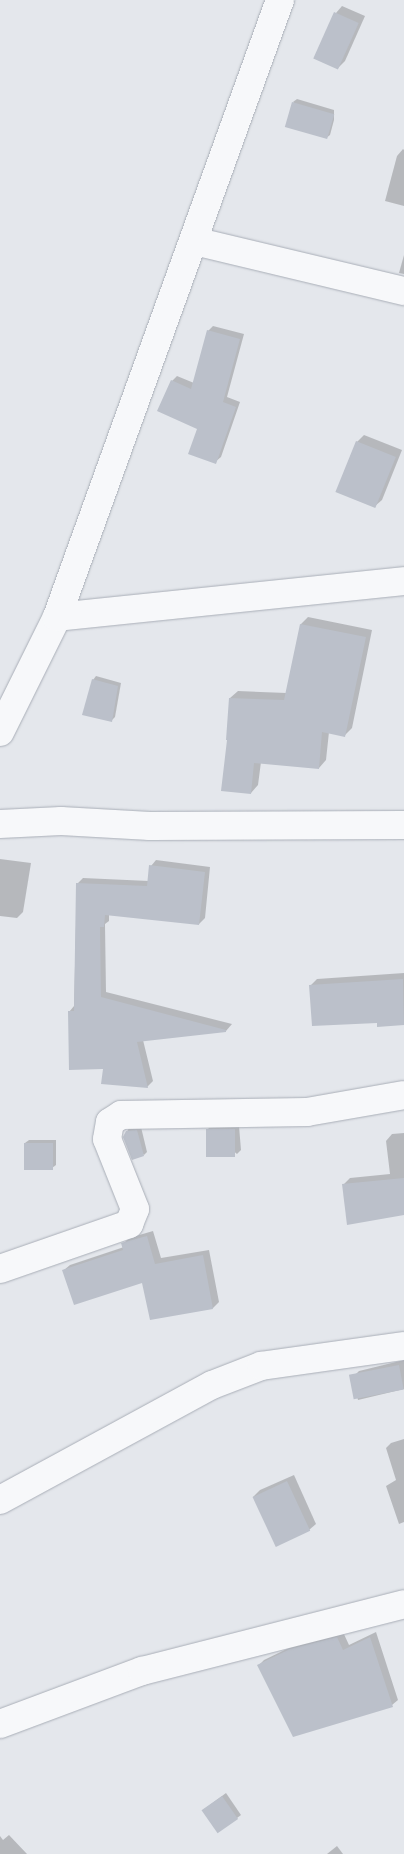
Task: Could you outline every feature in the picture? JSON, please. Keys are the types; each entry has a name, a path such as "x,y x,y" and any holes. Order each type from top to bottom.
{"street":[{"path":"0,732 58,617 280,0"},
{"path":"194,241 404,291"},
{"path":"58,617 404,581"},
{"path":"0,824 60,821 150,826 404,825"},
{"path":"0,1269 129,1224 135,1209 107,1139 110,1122 121,1115 307,1112 404,1095"},
{"path":"0,1500 212,1385 261,1366 404,1346"},
{"path":"0,1724 142,1671 404,1604"}],"building":[{"path":"334,12 359,23 338,70 313,59"},
{"path":"292,102 334,114 327,139 285,127"},
{"path":"207,330 240,339 223,402 236,407 216,464 188,454 197,429 157,411 171,380 191,389"},
{"path":"356,441 396,457 375,508 335,492"},
{"path":"300,624 366,637 345,737 322,732 319,769 254,763 251,794 221,791 227,740 229,698 284,700"},
{"path":"92,679 118,686 112,722 82,715"},
{"path":"149,865 205,872 199,925 105,915 104,927 100,927 101,997 226,1030 226,1032 137,1042 148,1088 101,1084 103,1069 69,1070 68,1011 74,1011 76,883 147,886"},
{"path":"403,979 404,1025 377,1027 377,1023 312,1026 309,985"},
{"path":"206,1129 235,1129 235,1157 206,1157"},
{"path":"137,1130 144,1156 132,1160 123,1137 126,1131"},
{"path":"24,1143 53,1143 53,1170 24,1170"},
{"path":"404,1178 404,1215 347,1225 342,1184"},
{"path":"147,1236 155,1264 203,1255 213,1309 150,1320 142,1283 74,1305 62,1270 123,1250 121,1243"},
{"path":"399,1365 404,1390 354,1399 349,1375"},
{"path":"287,1481 310,1531 276,1547 253,1497"},
{"path":"337,1637 343,1650 370,1637 393,1707 293,1737 257,1665 290,1649"},
{"path":"222,1796 238,1819 218,1833 202,1810"}]}
